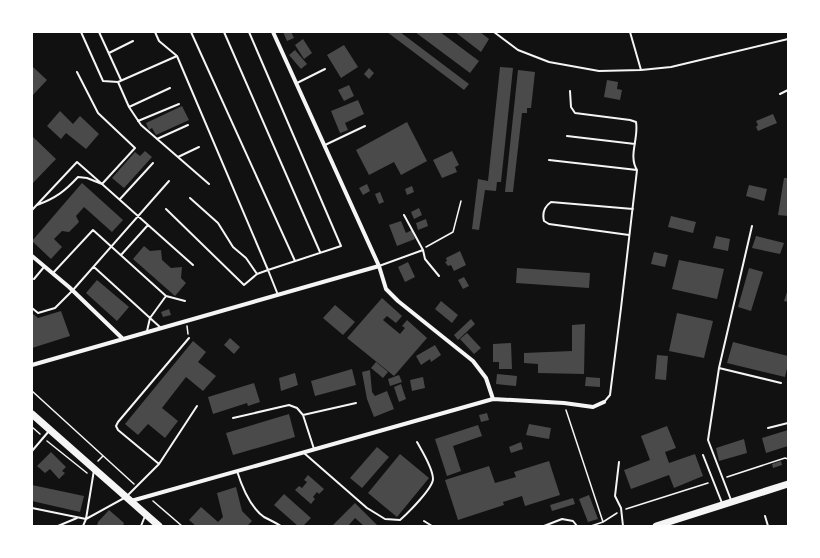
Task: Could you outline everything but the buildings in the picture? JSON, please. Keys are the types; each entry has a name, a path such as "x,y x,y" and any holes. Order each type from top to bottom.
{"main road":[{"path":"32,414 159,526"},
{"path":"656,526 788,484"}],"street":[{"path":"273,32 379,266 386,289 398,301 473,361 486,378 493,398"},
{"path":"32,256 72,290 123,339"},
{"path":"32,365 379,266"},
{"path":"129,499 148,496 314,450 493,398 593,406 604,402"}],"lane":[{"path":"81,32 103,81 118,82 177,56"},
{"path":"99,32 121,80"},
{"path":"155,32 159,40 177,56 278,295"},
{"path":"191,32 295,261"},
{"path":"224,32 320,252"},
{"path":"166,209 244,285 257,274 341,246 248,32"},
{"path":"494,32 518,50 549,62 599,71 671,68 788,39"},
{"path":"630,32 642,70"},
{"path":"109,53 133,41"},
{"path":"296,83 325,69"},
{"path":"77,72 98,113 135,148 102,184"},
{"path":"118,82 129,107 141,125 209,184"},
{"path":"129,107 170,88"},
{"path":"780,94 788,90"},
{"path":"570,91 571,107 575,113 630,120 636,122 637,129 632,163 636,170 633,209 610,395 604,402"},
{"path":"138,121 179,104"},
{"path":"157,139 188,125"},
{"path":"324,145 365,126"},
{"path":"567,136 635,144"},
{"path":"178,157 199,147"},
{"path":"549,160 636,170"},
{"path":"32,210 77,162 193,265"},
{"path":"120,199 153,163"},
{"path":"36,206 51,200 65,191 78,177 87,178 102,184"},
{"path":"32,308 38,313 55,308 94,267 169,181"},
{"path":"190,198 218,223 233,247 246,258 257,274"},
{"path":"629,234 549,224 544,221 543,216 545,206 551,202 633,209"},
{"path":"404,215 423,250 425,259 439,276"},
{"path":"121,255 148,225"},
{"path":"732,502 708,440 719,368 752,226"},
{"path":"53,274 92,230 166,296 185,301"},
{"path":"379,266 423,250"},
{"path":"34,279 45,266"},
{"path":"94,267 161,328"},
{"path":"146,332 150,318 166,296"},
{"path":"160,464 118,430 116,426 189,338"},
{"path":"719,368 781,383"},
{"path":"303,415 356,402"},
{"path":"233,418 289,405 297,408 303,415 314,450"},
{"path":"32,508 86,519 129,499 138,486 160,464 197,406"},
{"path":"768,428 788,423"},
{"path":"32,451 50,430"},
{"path":"303,452 367,508 385,519 400,520 425,494 433,480 432,472 417,442"},
{"path":"703,455 722,505"},
{"path":"619,462 615,496 621,508 623,526"},
{"path":"83,526 86,519 94,469"},
{"path":"236,471 242,487 253,505 263,516 281,526"},
{"path":"141,526 145,514"},
{"path":"766,516 768,526"},
{"path":"58,526 77,518"},
{"path":"544,526 562,520 573,521 577,526"},
{"path":"424,521 432,526"}],"path":[{"path":"423,250 426,246 452,232 461,201"},
{"path":"186,321 189,338"},
{"path":"32,391 138,486"},
{"path":"564,403 603,522"},
{"path":"722,478 785,458 788,459"},
{"path":"592,526 603,522 621,511 713,482"},
{"path":"148,496 182,526"}]}
